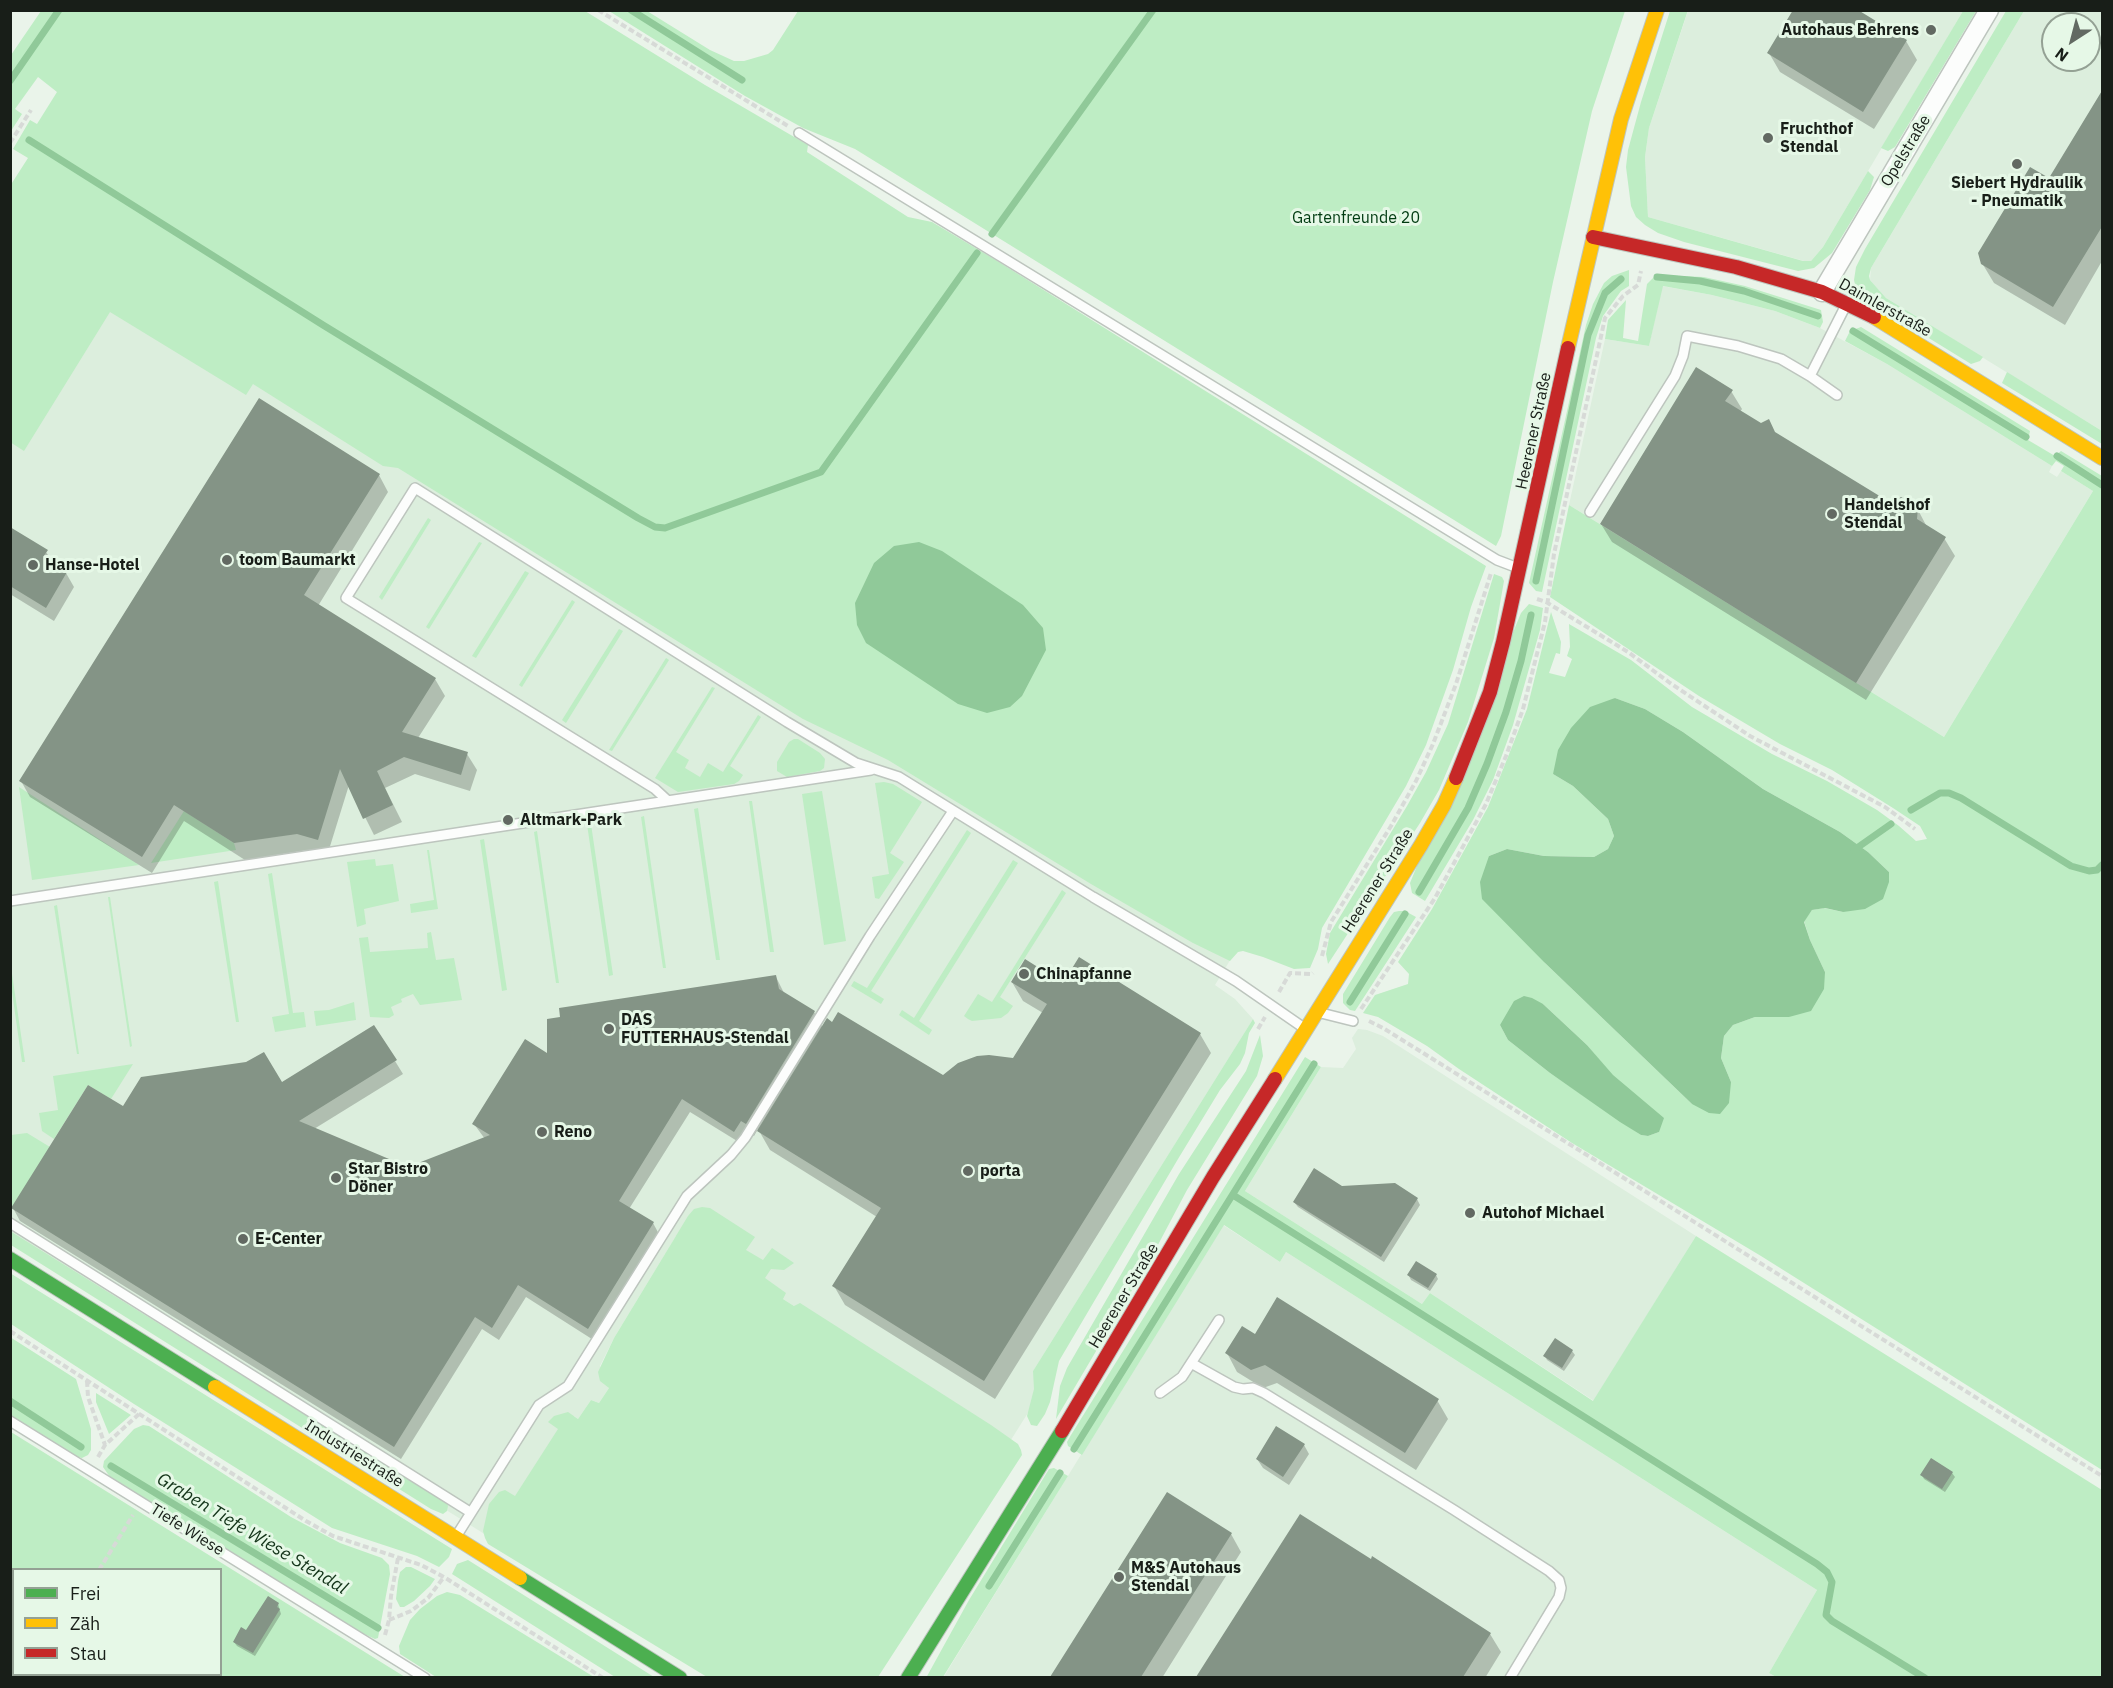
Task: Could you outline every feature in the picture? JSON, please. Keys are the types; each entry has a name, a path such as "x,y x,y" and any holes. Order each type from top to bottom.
{"main road":[{"name":"Heerener Straße","path":"908,1677 1092,1382 1213,1177 1315,1011 1421,845 1458,774 1490,692 1515,591 1621,119 1658,10"},
{"name":"Daimlerstraße","path":"1593,237 1736,267 1822,292 1847,303 2103,458"},
{"name":"Industriestraße","path":"10,1259 680,1677"}],"street":[{"name":"Opelstraße","path":"1822,292 1989,10"}],"lane":[{"path":"799,133 1487,554 1520,569"},
{"path":"1810,376 1847,303"},
{"path":"1590,512 1675,376 1683,356 1687,336 1738,346 1781,359 1837,395"},
{"path":"668,801 655,789 346,598 415,488 796,728 873,770 899,777 1236,981 1305,1029"},
{"path":"10,901 873,770"},
{"path":"455,1537 539,1405 568,1386 687,1196 745,1138 870,936 953,811"},
{"path":"1315,1011 1353,1021"},
{"path":"10,1223 470,1512"},
{"path":"1160,1393 1182,1377 1219,1320"},
{"path":"1191,1364 1234,1387 1253,1388 1264,1393 1454,1510 1549,1571 1559,1580 1561,1588 1559,1597 1510,1677"},
{"name":"Tiefe Wiese","path":"10,1421 425,1677"}],"path":[{"path":"598,10 799,133"},
{"path":"10,143 31,110"},
{"path":"1515,591 1546,602 1628,652 1750,736 1885,807 1915,829"},
{"path":"1353,1021 1369,1021 1383,1028 2103,1476"},
{"path":"10,1331 306,1521 333,1536 421,1565 444,1577 603,1677"},
{"path":"87,1380 88,1397 105,1445"},
{"path":"89,1470 105,1445 139,1414"},
{"path":"100,1568 141,1502"},
{"path":"381,1650 389,1620 398,1558"},
{"path":"389,1620 411,1611 428,1598 444,1577"}],"shaded area":[{"name":"Fruchthof Stendal","path":"1688,11 1963,11 1823,247 1811,261 1804,261 1648,217 1645,157 1649,128"},
{"name":"Siebert Hydraulik - Pneumatik","path":"2024,11 2102,11 2102,431 1886,298 1870,280 1871,268"},
{"name":"Altmark-Park","path":"116,280 1232,957 1215,985 1235,999 1253,1019 1033,1371 1048,1381 1009,1443 689,1239 676,1236 614,1338 600,1366 609,1388 599,1403 591,1400 578,1419 574,1416 494,1540 11,1237 10,442"},
{"name":"Handelshof Stendal","path":"1662,286 1712,295 1775,311 1820,328 1887,364 2052,466 2049,472 2057,477 2061,471 2093,491 1944,737 1569,505 1605,339 1649,346"},
{"path":"919,542 942,551 1023,605 1043,628 1046,650 1022,696 1010,707 987,713 958,704 866,643 857,625 855,603 874,563 894,546"},
{"path":"1615,698 1645,709 1683,732 1763,789 1840,832 1868,852 1889,872 1889,882 1883,899 1865,909 1843,912 1825,908 1812,910 1804,922 1825,972 1824,989 1811,1011 1789,1017 1755,1017 1733,1025 1724,1036 1721,1058 1731,1082 1729,1103 1720,1114 1709,1113 1692,1104 1482,899 1480,882 1489,856 1507,849 1544,856 1594,857 1608,849 1614,836 1608,819 1573,786 1553,774 1558,750 1571,728 1590,707"},
{"path":"1524,996 1543,1004 1587,1045 1613,1075 1664,1118 1659,1132 1648,1136 1641,1135 1550,1073 1508,1040 1500,1025 1514,1001"},
{"name":"Autohof Michael","path":"1358,1029 1383,1036 1696,1236 1594,1401 1430,1293 1422,1304 1245,1191 1321,1067 1343,1068 1356,1049 1352,1038"},
{"path":"1223,1225 1280,1262 1286,1252 1817,1590 1769,1673 1776,1677 943,1678"}],"green space":[{"path":"1688,10 1649,128 1645,157 1648,217 1803,261 1811,261 1823,247 1868,171 1874,177 1870,190 1832,253 1814,268 1798,271 1684,242 1658,233 1636,217 1631,206 1626,167 1628,150 1670,11"},
{"path":"41,11 585,11 808,145 807,152 908,217 932,222 994,259 1486,566 1426,745 1406,786 1322,928 1318,949 1310,968 1294,969 1243,951 1238,952 1230,961 1193,943 1091,884 888,760 803,719 398,468 383,466 253,384 246,395 110,312 24,451 10,442 10,186 28,158 13,149 30,120 37,124 57,92 38,77 15,109 22,114 11,131 11,55"},
{"name":"Gartenfreunde 20","path":"609,11 647,11 710,50 734,61 744,61 768,54 773,50 798,11 1625,11 1592,111 1553,282 1501,536 1496,546 855,149 803,128 745,96"},
{"path":"1963,11 1976,11 1895,147 1888,151 1881,148"},
{"path":"2006,11 2024,11 1871,268 1869,276 1886,298 1983,357 1980,361 1971,364 1867,300 1856,289 1854,280 1856,267 1865,249"},
{"path":"1629,270 1629,286 1621,291 1603,316 1596,338 1542,592 1536,591 1529,583 1586,325 1593,304 1604,283 1612,276"},
{"path":"1658,275 1704,277 1745,286 1821,310 1823,322 1820,328 1775,311 1712,295 1663,286 1649,346 1605,339 1608,320 1626,300 1623,338 1638,341 1647,284"},
{"path":"1861,327 2030,431 2028,440 2055,456 2061,451 2102,476 2102,1470 1761,1256 1572,1143 1427,1046 1378,1017 1363,1013 1375,995 1408,984 1409,974 1398,962 1432,909 1488,807 1527,709 1551,612 1561,642 1560,654 1556,653 1549,673 1565,677 1572,659 1567,656 1570,647 1569,624 1631,660 1692,707 1772,754 1827,781 1877,810 1916,841 1927,839 1920,826 1893,808 1832,770 1780,744 1699,696 1550,597 1569,505 1944,737 2093,491 2061,471 2064,466 2056,461 2052,466 1887,364 1845,341 1850,331","holes":["1615,698 1645,709 1683,732 1763,789 1840,832 1868,852 1889,872 1843,912 1824,908 1812,910 1804,921 1825,972 1789,1017 1755,1017 1733,1025 1724,1036 1721,1058 1731,1082 1692,1104 1545,963 1489,856 1507,849 1544,856 1594,857 1608,849 1614,836 1608,819 1573,786 1553,774","1543,1004 1587,1045 1659,1132 1648,1136 1641,1135 1550,1073 1508,1040 1500,1025"]},
{"path":"2007,372 2102,431 2102,444 2002,383"},
{"path":"428,518 431,520 382,600 379,597"},
{"path":"479,542 482,543 429,629 426,627"},
{"path":"525,571 529,573 476,658 472,656"},
{"path":"1494,574 1502,577 1504,581 1494,638 1468,722 1439,790 1420,823 1328,964 1326,954 1330,933 1407,806 1448,724"},
{"path":"572,600 575,602 522,687 519,685"},
{"path":"1529,604 1543,608 1540,630 1513,725 1493,780 1473,820 1425,901 1412,893 1410,883 1521,613"},
{"path":"619,629 623,631 566,723 562,720"},
{"path":"666,658 669,660 612,751 609,750"},
{"path":"712,687 715,688 676,752 689,760 685,768 700,777 708,763 723,772 758,715 761,717 730,766 743,775 734,784 678,792 655,778"},
{"path":"798,739 820,753 825,759 824,768 820,771 787,777 777,771 777,762 789,742"},
{"path":"875,783 893,784 922,802 890,853 904,862 879,899 875,898 872,877 889,874"},
{"path":"19,787 139,865 32,880"},
{"path":"822,791 846,941 824,945 802,794"},
{"path":"749,801 752,801 774,952 770,952"},
{"path":"698,808 720,960 716,960 694,809"},
{"path":"184,811 234,843 236,850 151,863"},
{"path":"644,816 666,968 663,968 641,817"},
{"path":"587,824 591,824 613,975 609,976"},
{"path":"967,830 971,833 871,991 884,999 881,1004 851,986 854,981 867,988"},
{"path":"537,831 559,983 556,983 534,832"},
{"path":"484,839 507,990 502,991 480,840"},
{"path":"427,850 429,850 438,909 411,913 410,904 434,900"},
{"path":"375,859 376,866 393,864 399,901 364,909 366,924 357,927 347,862"},
{"path":"1013,860 1018,863 919,1021 932,1030 929,1035 899,1015 902,1010 914,1018"},
{"path":"272,873 293,1013 304,1012 306,1027 275,1032 272,1017 289,1014 268,874"},
{"path":"218,881 239,1022 236,1022 214,882"},
{"path":"1062,890 1066,893 1000,997 1013,1006 1008,1013 1001,1018 972,1021 964,1016 978,994 992,1002"},
{"path":"108,897 110,897 132,1046 130,1047"},
{"path":"57,905 79,1054 77,1054 54,906"},
{"path":"1405,911 1416,917 1355,1011 1350,1010 1343,1003 1343,994 1390,917 1394,912"},
{"path":"431,932 436,960 454,958 462,1000 420,1005 413,994 401,999 402,1002 391,1007 394,1015 389,1018 370,1017 359,938 368,937 370,952 428,948 427,933"},
{"path":"11,967 25,1062 22,1062 11,985"},
{"path":"354,1002 356,1020 316,1026 314,1011 329,1010"},
{"path":"1253,1019 1255,1023 1249,1033 1240,1064 1220,1090 1059,1361 1045,1414 1037,1426 1031,1425 1027,1416 1034,1389 1033,1371"},
{"path":"1260,1035 1263,1056 1257,1076 1187,1190 1151,1258 1056,1419 1060,1386 1067,1368 1179,1174 1246,1071"},
{"path":"1305,1057 1321,1067 1245,1191 1422,1304 1430,1293 1593,1401 1696,1236 2102,1490 2102,1677 1776,1677 1769,1673 1817,1590 1286,1252 1280,1262 1224,1225 1082,1455 1068,1446 1067,1442 1071,1435"},
{"path":"133,1064 111,1099 88,1085 54,1139 42,1131 39,1113 58,1110 53,1076"},
{"path":"27,1133 50,1147 11,1209 11,1135"},
{"path":"710,1208 755,1237 746,1250 763,1260 772,1248 794,1263 784,1270 771,1269 765,1278 786,1293 783,1299 794,1306 800,1303 991,1425 1018,1444 1021,1450 1022,1455 878,1677 707,1677 488,1544 485,1538 483,1531 489,1504 499,1492 505,1490 515,1496 558,1429 548,1422 554,1416 568,1412 578,1419 591,1400 599,1403 609,1388 600,1381 598,1372 614,1338 688,1216 694,1209"},
{"path":"10,1231 447,1503 447,1511 443,1514 431,1509 11,1245"},
{"path":"10,1273 452,1549 449,1557 439,1567 417,1556 332,1528 134,1404 11,1324"},
{"path":"10,1337 76,1379 91,1429 91,1450 88,1455 82,1458 71,1455 11,1417"},
{"path":"96,1393 131,1415 109,1434 96,1402"},
{"path":"143,1425 149,1426 291,1517 340,1543 382,1558 389,1565 390,1574 378,1638 375,1639 362,1633 110,1477 103,1467 104,1461 134,1429"},
{"path":"11,1432 405,1677 11,1677"},
{"path":"1054,1468 1068,1476 943,1677 926,1678 969,1600 1049,1469"},
{"path":"468,1560 654,1677 615,1677 452,1574 457,1564"},
{"path":"406,1567 411,1567 435,1579 414,1601 400,1607 396,1599 398,1581 400,1572"},
{"path":"447,1592 460,1595 594,1677 436,1677 400,1654 399,1646 410,1620 437,1596"}],"building":[{"path":"1793,10 1858,10 1907,40 1863,112 1767,53"},
{"path":"2103,89 2103,225 2053,307 1981,264 1978,253 2030,167 2049,178"},
{"path":"1696,367 1733,390 1725,401 1761,423 1769,419 1775,432 1891,503 1901,497 1918,507 1917,519 1946,537 1856,683 1600,524"},
{"name":"toom Baumarkt","path":"259,398 380,474 304,595 436,678 402,732 468,752 461,775 404,757 377,771 393,805 363,819 340,769 318,840 297,834 234,843 174,805 142,857 19,781"},
{"name":"Hanse-Hotel","path":"10,527 48,550 43,557 67,572 46,608 10,586"},
{"name":"porta","path":"1079,957 1201,1033 984,1381 832,1286 881,1208 757,1131 827,1018 832,1022 838,1012 943,1075 958,1063 977,1056 1013,1058 1047,1004 1011,982 1025,959 1063,983"},
{"path":"776,975 779,989 815,1011 746,1124 741,1121 734,1132 682,1099 619,1201 654,1222 588,1329 518,1285 492,1328 475,1317 394,1447 11,1208 88,1085 123,1106 141,1077 246,1062 264,1052 282,1082 374,1025 397,1060 299,1121 408,1167 490,1135 472,1124 525,1039 547,1053 547,1019 560,1017 559,1008"},
{"path":"1314,1168 1342,1186 1395,1183 1418,1198 1381,1257 1293,1202"},
{"path":"1416,1261 1437,1274 1428,1288 1407,1275"},
{"path":"1277,1297 1439,1399 1405,1453 1265,1365 1251,1370 1225,1353 1242,1326 1255,1334"},
{"path":"1555,1338 1573,1350 1562,1368 1543,1356"},
{"path":"1276,1426 1305,1444 1283,1477 1256,1459"},
{"path":"1931,1458 1953,1472 1942,1489 1920,1475"},
{"path":"1167,1492 1232,1533 1141,1677 1050,1677"},
{"path":"1300,1514 1371,1559 1372,1556 1491,1633 1463,1677 1196,1677"},
{"path":"268,1596 279,1603 277,1607 280,1609 253,1653 233,1642 241,1627 246,1630"}],"waterway":[{"path":"10,81 59,10"},
{"path":"631,10 742,80"},
{"path":"992,234 1153,10"},
{"path":"29,140 323,325 655,527 665,528 821,472 977,253"},
{"path":"1657,277 1700,281 1744,291 1818,316"},
{"path":"1536,581 1588,335 1605,293 1621,279"},
{"path":"1853,331 2026,437"},
{"path":"2057,456 2102,485"},
{"path":"1419,892 1468,808 1487,764 1506,712 1531,615"},
{"path":"1911,810 1940,793 1949,793 1961,798 2071,866 2089,871 2097,870 2102,865"},
{"path":"1854,850 1891,824"},
{"path":"1350,1002 1405,914"},
{"path":"1074,1449 1314,1064"},
{"path":"1233,1195 1817,1564 1827,1572 1832,1582 1826,1615 1832,1621 1925,1678"},
{"name":"Graben Tiefe Wiese Stendal","path":"10,1401 81,1447"},
{"name":"Graben Tiefe Wiese Stendal","path":"111,1466 378,1628"},
{"path":"989,1586 1060,1473"}],"traffic: fast":[{"path":"10,1259 215,1387"},
{"path":"908,1678 1062,1431"},
{"path":"520,1578 680,1678"}],"traffic: slow":[{"path":"1568,348 1621,119 1657,10"},
{"path":"1874,317 2102,458"},
{"path":"1275,1079 1421,845 1444,805 1456,778"},
{"path":"215,1387 520,1578"}],"traffic: jam":[{"path":"1593,237 1736,267 1822,292 1874,317"},
{"path":"1456,778 1490,692 1568,348"},
{"path":"1062,1431 1213,1177 1275,1079"}],"place":[{"name":"Autohaus Behrens","path":"1931,30"},
{"name":"Fruchthof Stendal","path":"1768,138"},
{"name":"Siebert Hydraulik - Pneumatik","path":"2017,164"},
{"name":"Handelshof Stendal","path":"1832,514"},
{"name":"toom Baumarkt","path":"227,560"},
{"name":"Hanse-Hotel","path":"33,565"},
{"name":"Altmark-Park","path":"508,820"},
{"name":"Chinapfanne","path":"1024,974"},
{"name":"DAS FUTTERHAUS-Stendal","path":"609,1029"},
{"name":"Reno","path":"542,1132"},
{"name":"porta","path":"968,1171"},
{"name":"Star Bistro Döner","path":"336,1178"},
{"name":"Autohof Michael","path":"1470,1213"},
{"name":"E-Center","path":"243,1239"},
{"name":"M&S Autohaus Stendal","path":"1119,1577"}]}
